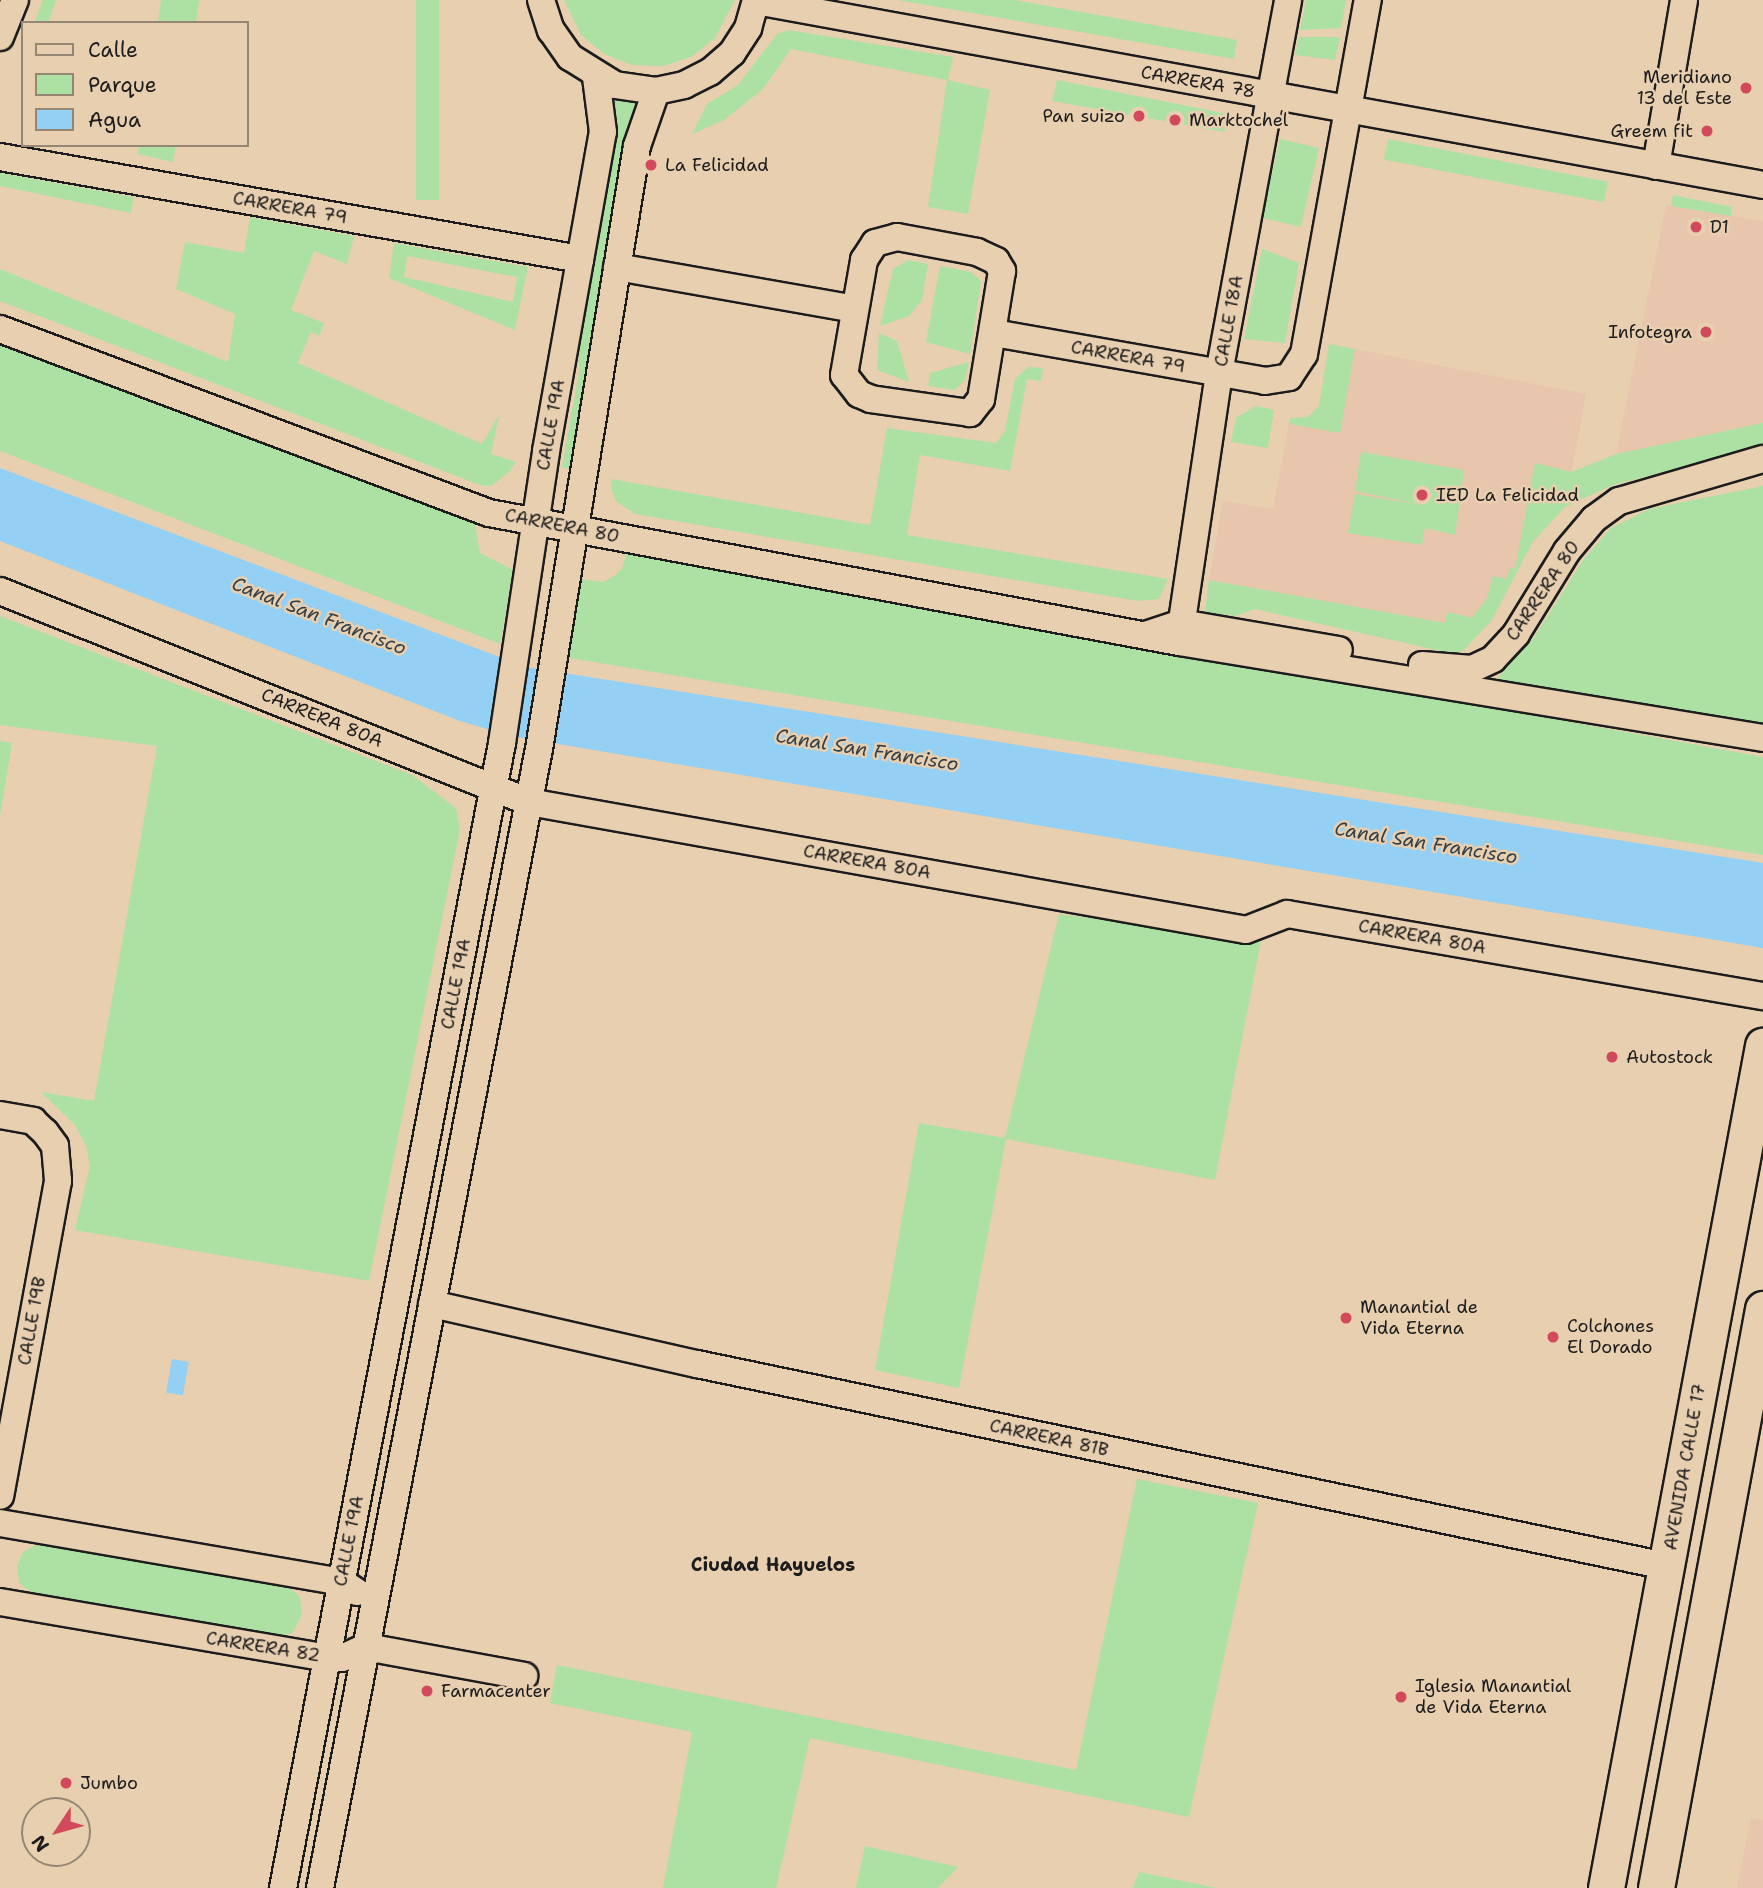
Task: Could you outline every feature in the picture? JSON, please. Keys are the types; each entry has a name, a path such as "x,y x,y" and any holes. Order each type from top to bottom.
{"main road":[{"name":"AVENIDA CALLE 17","path":"1606,1888 1763,1046"},
{"path":"1656,1888 1763,1309"}],"street":[{"path":"0,37 15,0"},
{"path":"541,0 551,30 564,48 596,77 625,88 656,91 684,85 725,59 748,29 756,0"},
{"name":"CARRERA 78","path":"756,0 1763,185"},
{"name":"CALLE 18A","path":"1180,633 1219,373 1287,0"},
{"path":"1347,109 1368,0"},
{"path":"1656,166 1684,0"},
{"name":"CALLE 19A","path":"283,1888 502,743 535,523 604,116 596,77"},
{"name":"CALLE 19A","path":"320,1888 539,749 640,132 656,91"},
{"name":"CARRERA 79","path":"994,333 1278,381 1299,367 1347,109"},
{"name":"CARRERA 79","path":"0,157 580,259"},
{"path":"886,238 977,252 996,261 1003,283 994,333 981,399 970,413 951,414 871,398 850,385 844,363 854,309 868,252 886,238"},
{"path":"617,267 854,309"},
{"name":"CARRERA 80","path":"0,329 489,513 1148,634 1180,633 1443,668 1482,666 1516,634 1567,551 1605,509 1660,486 1763,459"},
{"name":"CARRERA 80A","path":"0,591 333,721 492,790 529,802 1246,930 1287,914 1763,996"},
{"name":"CARRERA 80","path":"1180,633 1763,738"},
{"name":"CALLE 19B","path":"0,1115 33,1121 55,1146 58,1181 0,1496"},
{"name":"CARRERA 81B","path":"432,1304 798,1386 1666,1566"},
{"path":"0,1523 342,1582 360,1595 372,1617"},
{"name":"CARRERA 82","path":"0,1602 327,1658 342,1658 366,1647 524,1676"}],"shaded area":[{"path":"1666,205 1763,221 1763,423 1616,454"},
{"name":"IED La Felicidad","path":"1329,344 1586,394 1565,507 1532,543 1492,620 1464,650 1454,654 1259,589 1209,580 1223,501 1273,509 1290,418 1308,417 1319,406"},
{"path":"1751,1818 1763,1820 1763,1888 1737,1888"}],"green space":[{"path":"43,0 56,0 49,21 35,21"},
{"path":"161,0 199,0 196,21 158,21"},
{"path":"416,0 439,0 439,200 416,200"},
{"path":"564,0 735,0 715,38 691,57 663,66 632,65 604,54 581,35"},
{"path":"898,0 1015,0 1237,40 1234,59"},
{"path":"1306,0 1346,0 1341,28 1300,30"},
{"path":"789,30 953,57 948,80 990,90 968,214 928,207 947,80 791,49 763,89 724,120 692,134 707,104 738,85 777,34"},
{"path":"1299,37 1340,37 1335,60 1295,55"},
{"path":"1057,80 1223,113 1225,132 1052,101"},
{"path":"613,97 638,103 569,469 562,467 579,373 578,317"},
{"path":"1280,139 1319,148 1301,227 1262,218"},
{"path":"1388,139 1608,182 1604,202 1384,160"},
{"path":"139,147 176,147 173,162 138,154"},
{"path":"0,173 134,197 131,213 0,186"},
{"path":"1673,195 1732,207 1731,216 1671,206"},
{"path":"250,217 354,236 347,264 314,251 291,310 324,323 319,336 311,332 298,363 482,444 499,415 491,454 516,462 509,472 491,486 480,485 0,301 0,269 228,362 235,314 176,289 185,242 244,253"},
{"path":"394,243 528,267 515,330 389,278","holes":["407,256 517,277 513,302 404,277"]},
{"path":"1262,249 1299,263 1285,343 1244,339"},
{"path":"908,260 928,264 922,300 909,316 880,326 893,269"},
{"path":"940,266 971,272 981,281 970,354 926,342"},
{"path":"879,333 897,341 909,382 877,370"},
{"path":"0,340 475,524 480,553 513,570 500,644 0,451"},
{"path":"1329,344 1355,349 1340,433 1289,424 1290,418 1308,417 1319,406"},
{"path":"969,362 965,380 955,390 928,386 930,373"},
{"path":"1028,367 1043,368 1041,381 1027,379 1010,471 920,455 907,535 1168,579 1159,599 1137,601 635,514 616,501 612,490 611,479 870,525 887,428 996,443 1005,431 1015,379"},
{"path":"1256,406 1274,410 1268,448 1231,442 1236,418"},
{"path":"1763,423 1763,447 1613,485 1565,507 1532,543 1492,620 1464,650 1454,654 1255,609 1235,616 1205,612 1209,580 1445,623 1447,612 1472,618 1487,598 1493,576 1507,579 1510,568 1515,569 1535,463 1572,472 1616,454"},
{"path":"1361,452 1464,470 1455,535 1425,528 1422,545 1348,533 1355,494 1428,506 1355,491"},
{"path":"1763,486 1763,724 1495,681 1533,639 1584,559 1611,528 1649,509"},
{"path":"627,550 1763,757 1763,855 563,657 577,579 604,582 622,569"},
{"path":"0,616 412,775 456,808 460,830 369,1281 75,1230 90,1166 86,1146 75,1125 41,1092 94,1101 157,746 0,725"},
{"path":"0,741 12,743 0,816"},
{"path":"1059,914 1261,940 1215,1180 1006,1139 959,1388 875,1370 919,1123 1005,1138"},
{"path":"1137,1479 1258,1503 1189,1817 810,1738 776,1888 663,1888 692,1732 550,1703 557,1665 1076,1770"},
{"path":"38,1544 285,1584 300,1597 302,1615 292,1633 275,1637 31,1592 19,1583 17,1566 23,1552"},
{"path":"865,1846 958,1867 938,1888 856,1888"},
{"path":"1139,1872 1217,1888 1133,1888"}],"water":[{"name":"Canal San Francisco","path":"0,468 526,667 1763,863 1763,948 511,736 460,721 0,541"},
{"path":"172,1359 189,1362 183,1395 166,1392"}],"place":[{"name":"Meridiano 13 del Este","path":"1746,88"},
{"name":"Pan suizo","path":"1139,116"},
{"name":"Marktochel","path":"1175,120"},
{"name":"Greem fit","path":"1707,131"},
{"name":"La Felicidad","path":"651,165"},
{"name":"D1","path":"1696,227"},
{"name":"Infotegra","path":"1706,332"},
{"name":"IED La Felicidad","path":"1422,495"},
{"name":"Autostock","path":"1612,1057"},
{"name":"Manantial de Vida Eterna","path":"1346,1318"},
{"name":"Colchones El Dorado","path":"1553,1337"},
{"name":"Farmacenter","path":"427,1691"},
{"name":"Iglesia Manantial de Vida Eterna","path":"1401,1697"},
{"name":"Jumbo","path":"66,1783"}],"district":[{"name":"Ciudad Hayuelos","path":"773,1565"}]}
